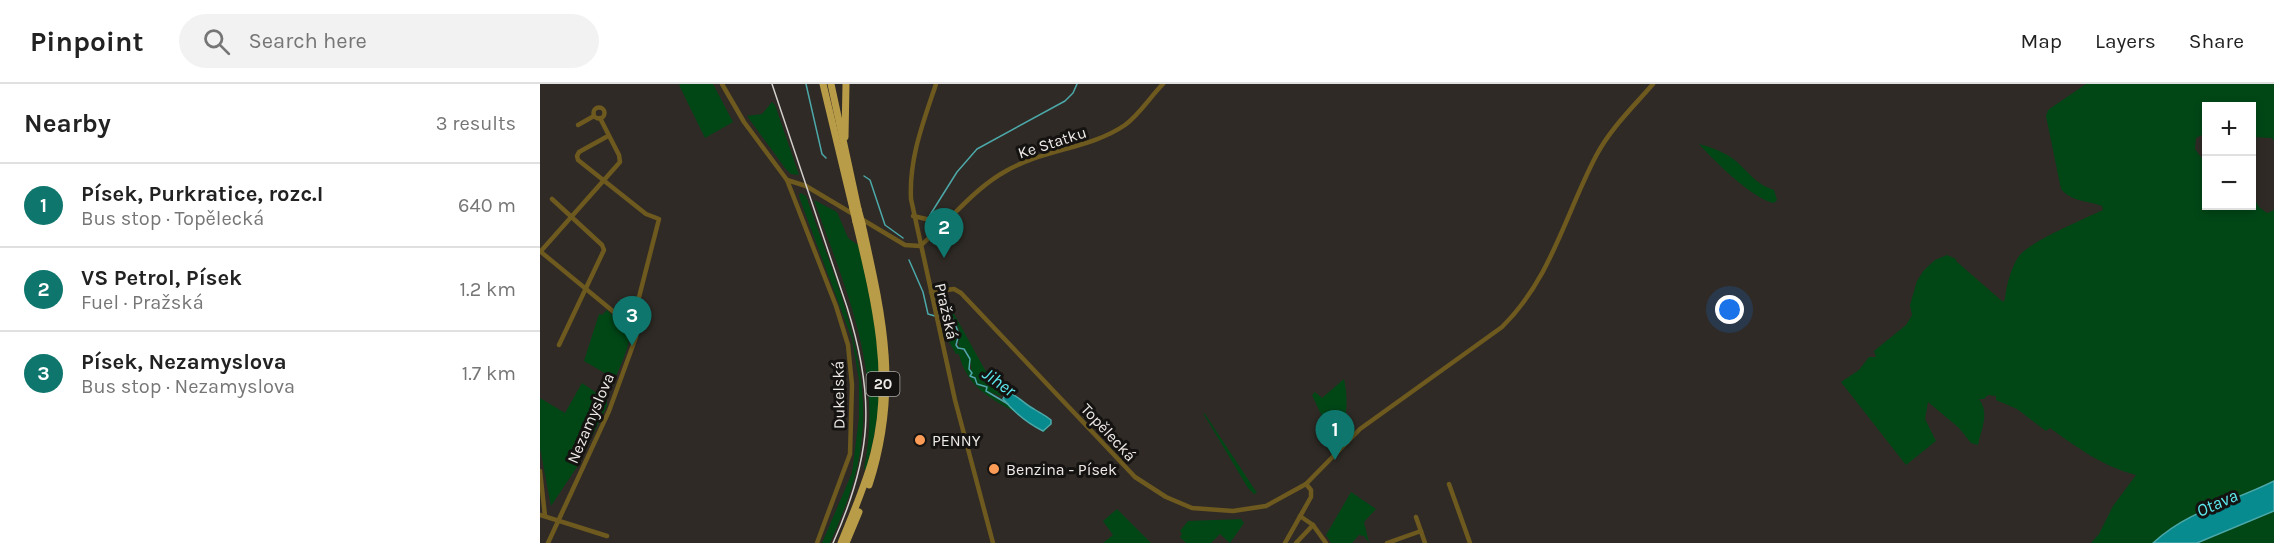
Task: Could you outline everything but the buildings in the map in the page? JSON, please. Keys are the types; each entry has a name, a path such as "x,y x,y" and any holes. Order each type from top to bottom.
{"highway":[{"name":"20","path":"823,84 856,209"},
{"name":"20","path":"831,84 877,316 883,386 875,450 864,489 841,543"},
{"name":"20","path":"846,84 846,155"},
{"name":"20","path":"846,543 876,464 882,439 888,388 883,319 859,223"}],"street":[{"name":"Dukelská","path":"722,84 744,122 787,180 836,306 848,345 852,386 850,454 817,543"},
{"name":"Pražská","path":"936,84 913,155 910,177 913,216 993,543"},
{"name":"Ke Statku","path":"920,246 1004,172 1027,160 1096,140 1127,124 1163,84"},
{"name":"Topělecká","path":"931,292 954,289 961,293 1135,477 1166,497 1192,508 1233,511 1266,506 1306,484 1360,429 1502,327 1519,311 1548,264 1597,155 1653,84"},
{"path":"594,116 595,109 602,108 605,114 600,118"},
{"path":"578,125 594,116 600,118 619,154 620,162 541,252 621,317 628,317 637,324 643,322 647,313 644,307 637,305"},
{"path":"608,136 579,152 578,160 646,214 659,219 637,305 629,310 628,317"},
{"path":"787,180 806,186 905,245 920,246"},
{"path":"552,199 603,247 558,345"},
{"path":"913,216 944,223"},
{"name":"Nezamyslova","path":"548,543 609,411 636,337 637,324"},
{"path":"540,471 543,515 607,536"},
{"path":"1285,543 1311,497 1311,490 1306,484"},
{"path":"1449,484 1470,543"},
{"path":"1300,516 1313,525 1326,543"},
{"path":"1416,517 1425,543"},
{"path":"1296,543 1313,525"},
{"path":"1387,543 1421,531"}],"green space":[{"path":"713,84 733,122 705,138 679,85"},
{"path":"2086,84 2274,84 2274,141 2272,138 2256,137 2256,102 2202,102 2202,135 2196,138 2195,149 2202,159 2202,210 2256,210 2256,202 2267,213 2274,210 2274,481 2165,532 2153,543 2091,543 2099,534 2113,506 2136,475 2102,462 2050,428 2046,431 2017,409 1996,400 1996,396 1988,395 1984,399 1979,399 1984,416 1978,445 1971,443 1959,428 1928,402 1925,419 1936,441 1906,465 1841,382 1859,370 1869,357 1876,357 1874,351 1906,325 1912,315 1910,305 1917,281 1924,270 1935,260 1947,255 1956,259 2003,302 2012,270 2020,255 2047,236 2103,210 2102,206 2075,199 2061,189 2046,116 2048,110"},
{"path":"772,102 799,175 791,174 785,168 747,116 762,114"},
{"path":"1699,144 1733,159 1758,182 1774,190 1777,200 1774,203 1756,195 1724,169"},
{"path":"801,193 806,196 839,290 857,354 862,386 863,419 858,464 848,499 830,543 822,543 852,473 859,418 859,380 852,339 801,202 799,195"},
{"path":"814,200 837,212 848,238 858,245 872,307 879,353 880,395 866,471 864,468 869,433 869,398 865,364 849,298"},
{"path":"941,299 954,314 985,370 1010,386 1000,396 987,391 987,387 977,384 976,377 971,376 971,363 968,355 959,347 959,329 953,320 941,312 938,301"},
{"path":"607,310 619,321 626,323 630,334 615,379 584,361 599,314 602,315"},
{"path":"942,318 952,320 958,334 955,345 958,349 963,350 969,359 971,373 969,376 959,354 956,354 948,340"},
{"path":"1344,379 1346,407 1343,427 1335,443 1328,450 1321,434 1327,427 1312,395 1315,392 1322,398"},
{"path":"582,383 607,400 607,406 577,467 551,506 540,448 540,398 565,413"},
{"path":"976,385 986,388 986,392 1047,429 1044,432 994,400"},
{"path":"1203,413 1257,493 1254,494 1248,488"},
{"path":"1351,492 1376,509 1364,522 1369,543 1364,536 1359,535 1352,543 1331,543 1326,535"},
{"path":"1117,509 1151,543 1103,543 1113,535 1103,521"},
{"path":"2274,511 2274,543 2198,543"},
{"path":"1241,519 1244,523 1230,543 1220,534 1211,543 1186,543 1180,537 1182,534 1180,531 1188,521"}],"water":[{"path":"1007,392 1049,418 1051,424 1043,431 1026,421 1003,399"},
{"path":"2274,481 2274,511 2197,543 2153,543 2167,531 2196,514"}],"waterway":[{"name":"Jiher","path":"806,84 822,154 826,158"},
{"path":"930,215 957,172 977,149 1065,101 1073,93 1077,84"},
{"name":"Jiher","path":"864,176 870,180 885,225 903,238"},
{"name":"Jiher","path":"909,260 923,292 928,314 935,316"},
{"name":"Jiher","path":"939,315 953,319 959,334 956,345 964,349 970,359 969,369 972,373 970,376 975,378 977,384 987,387 986,391 1008,404"}],"railway":[{"path":"772,84 847,307 863,370 866,399 862,454 856,482 833,543"}],"place":[{"name":"VS Petrol, Písek","path":"944,258"},
{"name":"Písek, Nezamyslova","path":"632,346"},
{"name":"PENNY","path":"920,440"},
{"name":"Písek, Purkratice, rozc.I","path":"1335,460"},
{"name":"Benzina - Písek","path":"994,469"}],"water label":[{"name":"Otava","path":"2217,503"}]}
